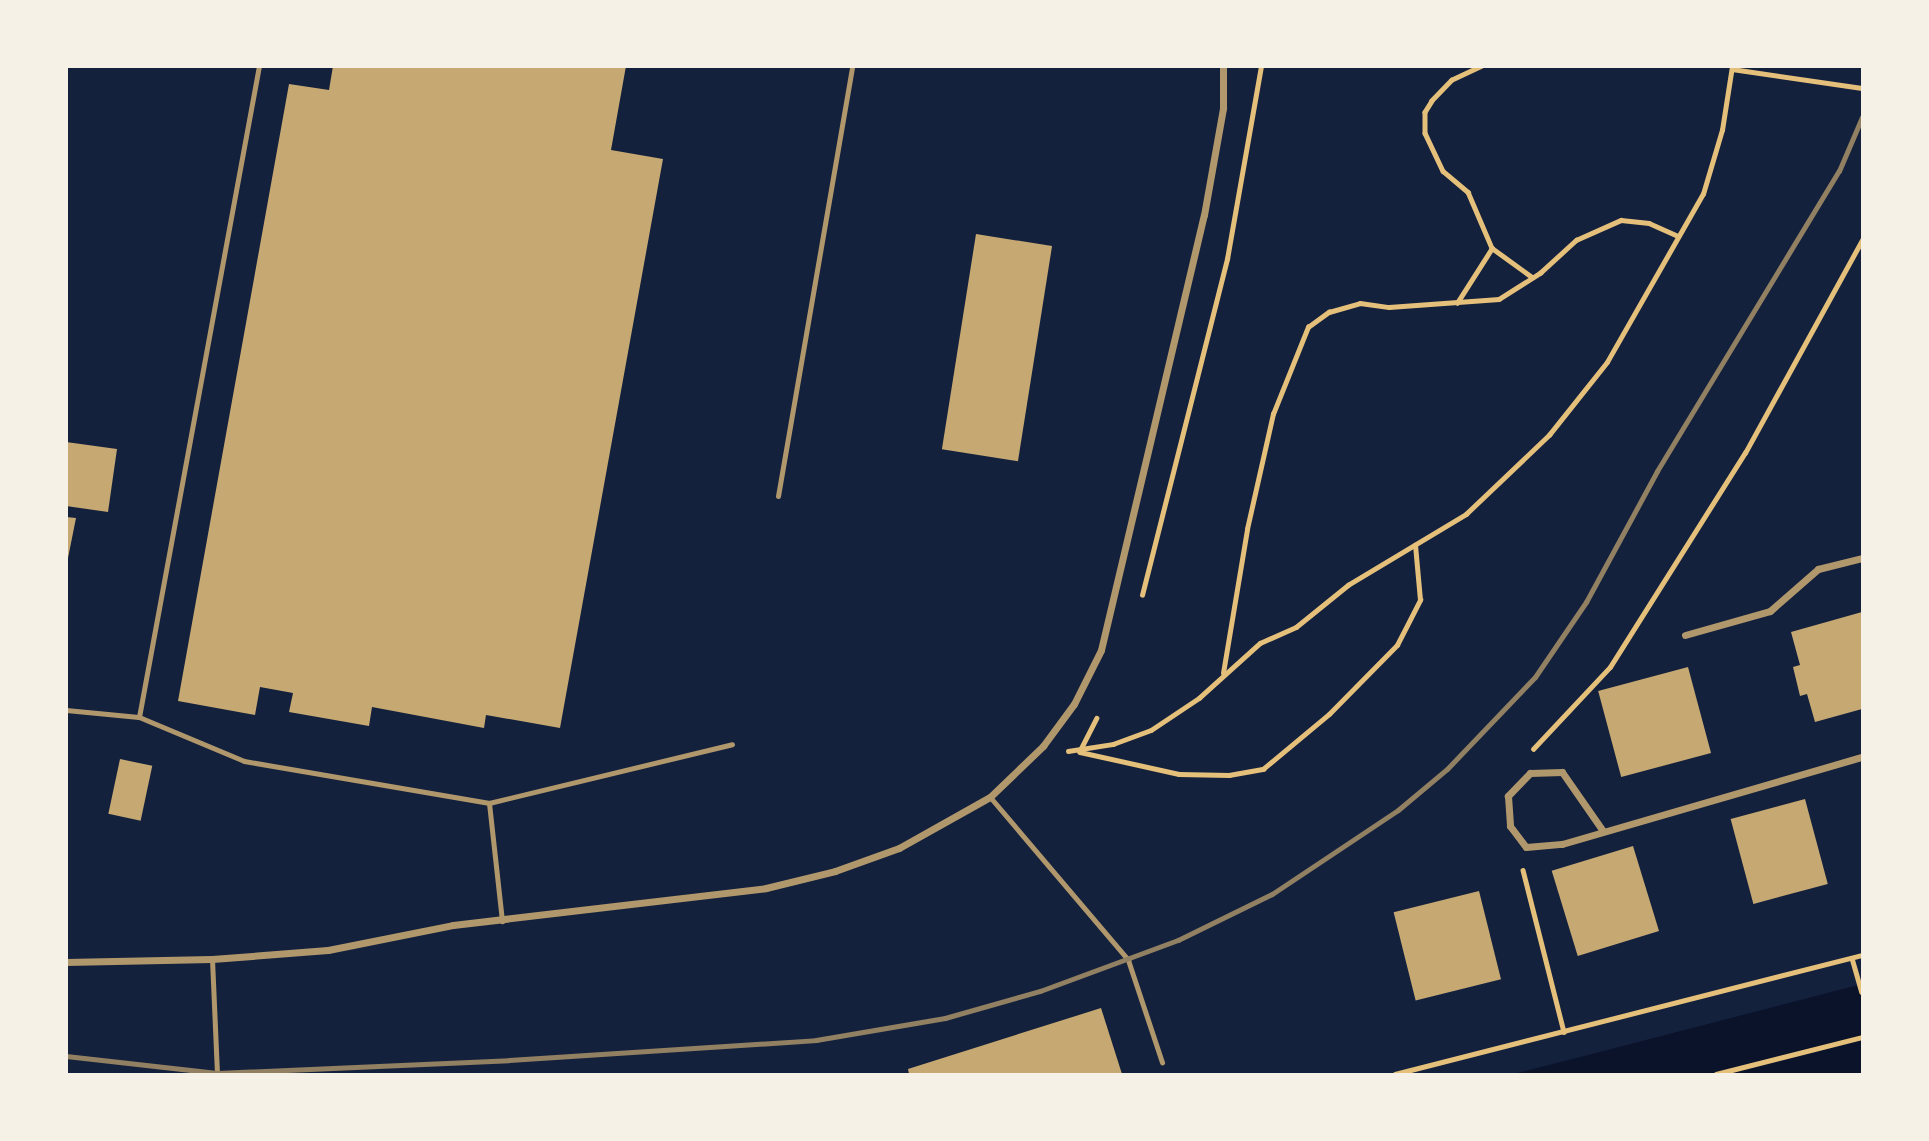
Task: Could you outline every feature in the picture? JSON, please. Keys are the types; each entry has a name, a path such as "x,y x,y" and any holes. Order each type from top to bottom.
{"street":[{"path":"66,962 212,959 328,950 502,921 766,888 835,872 899,848 990,797 1043,746 1074,704 1101,650 1204,215 1223,108 1223,66"},
{"path":"1685,635 1770,611 1792,587 1818,569 1863,558"},
{"path":"1604,831 1562,772 1531,773 1508,796 1510,826 1526,847 1562,844 1863,757"}],"lane":[{"path":"139,717 259,66"},
{"path":"778,496 852,66"},
{"path":"66,710 139,717 244,761 489,803 732,744"},
{"path":"990,797 1128,960 1162,1062"},
{"path":"489,803 502,921"},
{"path":"212,959 217,1074"}],"path":[{"path":"1482,66 1452,80 1432,101 1425,112 1425,133 1443,171 1468,192 1492,248 1532,277"},
{"path":"1080,752 1151,730 1199,698 1223,673 1259,643 1296,627 1348,584 1466,514 1549,435 1607,362 1711,174 1732,68 1863,88"},
{"path":"1223,673 1247,529 1273,414 1308,327 1329,312 1360,303 1389,307 1499,299 1532,277 1576,240 1621,220 1649,223 1678,236"},
{"path":"1524,756 1610,667 1745,453 1863,240"},
{"path":"1457,303 1492,248"},
{"path":"1043,746 1179,774 1229,775 1263,769 1329,714 1397,645 1420,600 1415,545"},
{"path":"1526,847 1523,875 1564,1032"},
{"path":"1395,1074 1863,955"},
{"path":"1852,958 1863,992"},
{"path":"1716,1074 1863,1037"}],"water":[{"path":"1862,984 1862,1074 1513,1074 1588,1055"}],"building":[{"path":"333,66 626,66 611,150 663,159 560,728 486,715 484,728 372,707 369,726 289,712 293,693 260,687 255,715 178,701 289,84 329,90"},
{"path":"976,234 1052,246 1018,461 942,449"},
{"path":"66,442 117,449 108,512 66,506"},
{"path":"66,517 76,518 68,558 66,558"},
{"path":"1862,612 1862,709 1815,722 1807,694 1800,696 1793,667 1800,665 1791,632"},
{"path":"1688,667 1711,753 1621,777 1598,691"},
{"path":"120,759 152,766 141,821 108,814"},
{"path":"1805,799 1828,884 1753,904 1731,819"},
{"path":"1633,846 1659,931 1578,956 1552,871"},
{"path":"1479,891 1501,979 1416,1001 1394,912"},
{"path":"1101,1008 1122,1074 909,1074 908,1069"}],"railway":[{"path":"66,1056 217,1073 509,1060 816,1040 945,1018 1040,991 1178,940 1272,894 1398,810 1447,769 1535,677 1586,602 1657,471 1839,171 1862,117"}]}
